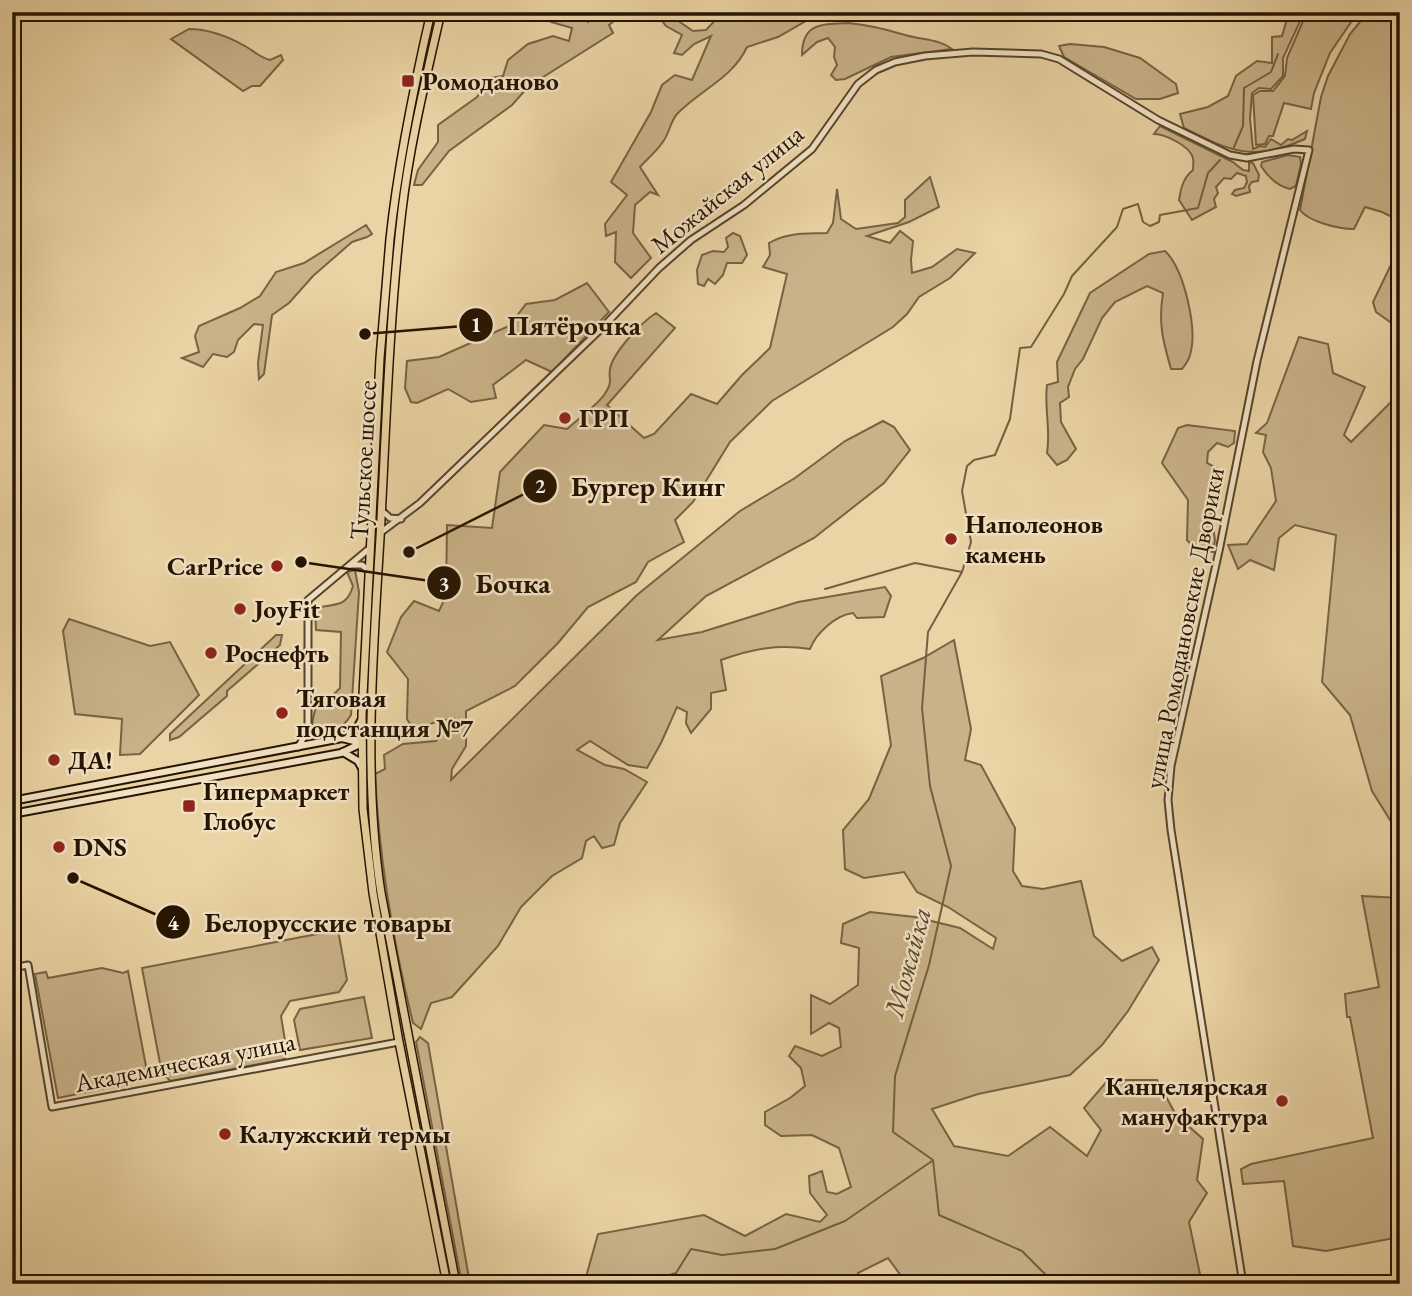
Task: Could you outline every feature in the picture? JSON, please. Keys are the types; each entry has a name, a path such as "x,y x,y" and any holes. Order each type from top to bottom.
{"main road":[{"name":"Тульское шоссе","path":"431,12 393,211 380,358 362,715 374,850 381,893 456,1284"},
{"name":"Тульское шоссе","path":"441,12 421,100 402,210 390,354 366,743 362,769 367,853 399,1042 447,1284"},
{"path":"12,801 342,738 356,730 362,715"},
{"path":"342,738 366,743"},
{"path":"12,814 343,752 366,743"},
{"path":"314,744 317,757"},
{"path":"343,752 358,761 362,769"}],"street":[{"name":"Можайская улица","path":"380,534 401,519 603,327 659,268 691,240 744,205 812,149 858,85 876,70 895,62 925,56 973,52 1041,54 1059,59 1158,120 1230,155 1247,158 1294,149 1309,150"},
{"name":"улица Ромодановские Дворики","path":"1243,1284 1171,830 1168,788 1249,397 1309,150"},
{"path":"381,510 390,519 401,519"},
{"path":"298,747 308,731 308,600 370,548"},
{"path":"351,565 362,565 369,572"},
{"name":"Академическая улица","path":"12,968 27,965 52,1107 399,1042"}],"shaded area":[{"path":"558,12 575,12 588,22 598,12 625,12 609,25 613,33 529,86 512,105 449,151 422,185 414,185 418,170 438,142 438,125 477,97 490,78 503,76 508,60 528,44 553,36 569,41 572,28 551,22"},
{"path":"655,12 673,12 674,18 693,31 706,30 719,16 727,12 852,12 843,17 831,16 806,21 778,37 747,47 725,75 677,114 664,140 640,167 658,195 650,192 635,205 633,233 651,258 631,278 615,262 616,232 606,236 605,224 627,195 611,182 651,112 662,85 675,75 692,80 711,36 694,44 682,55 674,53 682,35 666,26"},
{"path":"1289,12 1304,13 1283,58 1283,76 1271,89 1259,88 1252,93 1250,119 1253,149 1265,147 1271,139 1281,145 1307,131 1305,139 1270,150 1243,151 1216,143 1184,128 1180,114 1208,107 1228,96 1236,76 1257,61 1272,63 1272,37 1282,36"},
{"path":"1307,12 1358,12 1330,53 1314,93 1311,109 1284,103 1273,136 1269,136 1265,144 1256,145 1253,95 1260,91 1273,91 1285,76 1287,58"},
{"path":"1368,12 1397,12 1393,25 1394,32 1400,37 1400,221 1365,207 1354,229 1348,229 1317,221 1300,210 1321,97 1328,76 1350,34"},
{"path":"848,23 937,42 952,49 891,57 845,79 836,80 831,75 837,65 835,47 828,38 817,42 802,55 803,44 815,27"},
{"path":"189,29 218,34 238,42 266,59 281,55 283,60 260,86 252,86 243,91 171,39"},
{"path":"1070,44 1104,47 1140,58 1176,84 1178,93 1160,99 1136,99 1064,57 1059,46"},
{"path":"1160,126 1233,162 1243,170 1249,171 1249,162 1253,163 1259,175 1258,181 1249,186 1250,192 1236,196 1232,194 1235,190 1244,188 1246,176 1237,173 1231,179 1224,178 1216,187 1216,207 1192,220 1179,200 1185,180 1193,170 1193,158 1187,149 1176,141 1154,134"},
{"path":"1288,155 1300,157 1301,164 1296,186 1290,189 1274,181 1261,166 1262,162"},
{"path":"930,177 939,207 909,222 867,236 890,243 900,231 913,241 912,273 932,267 957,249 975,253 950,278 919,297 893,327 772,401 730,442 693,502 675,520 684,542 648,562 636,582 588,607 558,643 515,686 466,711 466,746 452,769 451,780 637,595 740,511 795,478 845,441 883,421 894,427 910,450 884,483 814,538 706,596 658,640 702,632 798,602 885,587 891,596 884,617 857,618 853,613 847,614 822,631 810,649 765,649 721,660 726,690 711,693 711,709 691,733 686,723 687,712 677,707 647,768 628,765 590,741 577,750 605,765 624,769 647,782 620,823 614,845 602,848 594,836 586,841 582,858 552,876 521,907 498,946 452,997 431,1003 421,1029 413,1023 393,931 380,837 375,774 385,769 384,755 403,744 436,741 453,719 437,721 415,732 407,719 408,679 387,652 401,617 414,601 439,611 446,596 447,525 492,528 500,472 544,425 567,429 597,403 609,386 610,369 616,354 636,330 656,313 675,328 607,405 644,438 654,434 691,394 717,404 770,348 787,274 763,267 770,255 769,243 790,235 827,233 833,223 837,189 841,219 856,229 898,223 905,217 905,200"},
{"path":"366,225 372,234 352,242 313,276 289,303 272,315 264,374 259,379 258,363 263,325 254,324 238,340 234,352 227,357 213,354 203,367 182,358 199,352 195,336 199,326 260,296 276,272 304,263"},
{"path":"733,233 740,236 747,255 742,263 727,263 723,275 715,284 708,279 704,286 698,284 697,270 702,255 713,251 724,252 728,247 726,238"},
{"path":"1400,246 1400,329 1376,312 1373,302"},
{"path":"1165,251 1178,271 1188,300 1192,330 1189,359 1182,369 1171,369 1162,332 1163,293 1147,286 1115,302 1102,318 1083,359 1075,369 1068,387 1069,397 1060,403 1061,422 1076,449 1067,460 1057,465 1047,453 1047,385 1058,382 1057,362 1090,293 1149,254"},
{"path":"587,283 609,312 552,372 526,360 493,385 496,398 471,402 448,389 417,403 411,402 405,388 407,361 439,357 509,326 526,304 555,300"},
{"path":"1299,337 1328,344 1333,373 1365,387 1344,435 1351,442 1391,402 1400,407 1400,836 1372,791 1350,715 1322,682 1336,535 1295,525 1279,538 1274,570 1250,560 1238,569 1228,545 1247,544 1276,501 1271,468 1263,452 1266,435 1256,433 1267,423"},
{"path":"1187,425 1235,431 1234,443 1228,447 1217,443 1208,452 1207,463 1220,470 1220,489 1210,505 1215,540 1213,552 1198,551 1187,540 1188,500 1162,463 1178,428"},
{"path":"355,570 359,592 351,715 343,725 334,729 312,730 317,695 333,695 340,688 341,632 316,630 315,609 347,599 353,586 347,572"},
{"path":"69,619 150,646 170,642 199,695 140,754 120,755 122,719 75,714 63,631"},
{"path":"276,635 282,635 280,645 227,691 227,696 179,737 170,740 170,734"},
{"path":"954,640 971,729 965,760 981,765 1015,828 1013,871 1022,886 1043,889 1081,881 1094,936 1122,961 1152,947 1159,960 1128,1011 1102,1045 1070,1075 978,1094 932,1109 954,1146 1008,1156 1050,1127 1087,1156 1101,1130 1084,1108 1108,1080 1157,1080 1176,1115 1203,1139 1197,1180 1207,1193 1189,1222 1202,1284 907,1284 888,1258 858,1273 855,1284 584,1284 598,1234 704,1215 745,1236 786,1214 820,1222 827,1215 810,1193 809,1176 822,1171 827,1192 837,1194 851,1187 839,1148 812,1135 781,1136 765,1125 765,1112 805,1086 801,1068 789,1056 795,1046 822,1056 841,1047 839,1028 829,1023 811,1034 811,995 830,1004 858,985 859,948 841,943 843,924 870,912 915,917 960,928 993,949 996,938 948,907 917,892 904,872 864,878 845,869 843,830 869,799 891,745 881,676 923,658"},
{"path":"1362,896 1400,898 1400,1237 1326,1251 1293,1246 1284,1181 1243,1184 1241,1169 1251,1164 1373,1138 1350,1017 1347,1017 1345,994 1379,987"},
{"path":"338,930 347,980 339,992 290,1001 281,1016 287,1053 285,1059 171,1081 162,1074 142,968"},
{"path":"102,968 123,973 128,971 148,1077 145,1080 58,1098 35,974 46,972 48,978"},
{"path":"364,997 372,1038 300,1050 294,1020 300,1009"},
{"path":"420,1037 428,1043 470,1284 462,1284 416,1042"}],"waterway":[{"path":"1234,147 1243,126 1244,88 1271,72 1278,54"},
{"path":"825,589 915,563 962,572 971,542 962,491 967,466 974,460 995,455 1010,419 1020,348 1031,347 1072,276 1117,227 1123,209 1138,204 1143,222 1150,226 1159,222 1160,215 1198,208 1208,173 1220,160"},
{"name":"Можайка","path":"962,572 928,632 922,708 930,786 951,866 929,965 895,1076 893,1132 933,1160 939,1215 1022,1251 1055,1284"},
{"path":"641,1284 676,1273 691,1249 722,1255 775,1249 845,1221 932,1161"}],"place":[{"name":"Ромоданово","path":"408,81"},
{"name":"Пятёрочка","path":"365,334"},
{"name":"ГРП","path":"565,418"},
{"name":"Наполеонов камень","path":"951,539"},
{"name":"Бургер Кинг","path":"409,552"},
{"name":"Бочка","path":"301,562"},
{"name":"CarPrice","path":"277,566"},
{"name":"JoyFit","path":"240,609"},
{"name":"Роснефть","path":"211,653"},
{"name":"Тяговая подстанция №7","path":"282,713"},
{"name":"ДА!","path":"54,760"},
{"name":"Гипермаркет Глобус","path":"189,806"},
{"name":"DNS","path":"59,847"},
{"name":"Белорусские товары","path":"73,878"},
{"name":"Канцелярская мануфактура","path":"1282,1101"},
{"name":"Калужский термы","path":"225,1134"}]}
